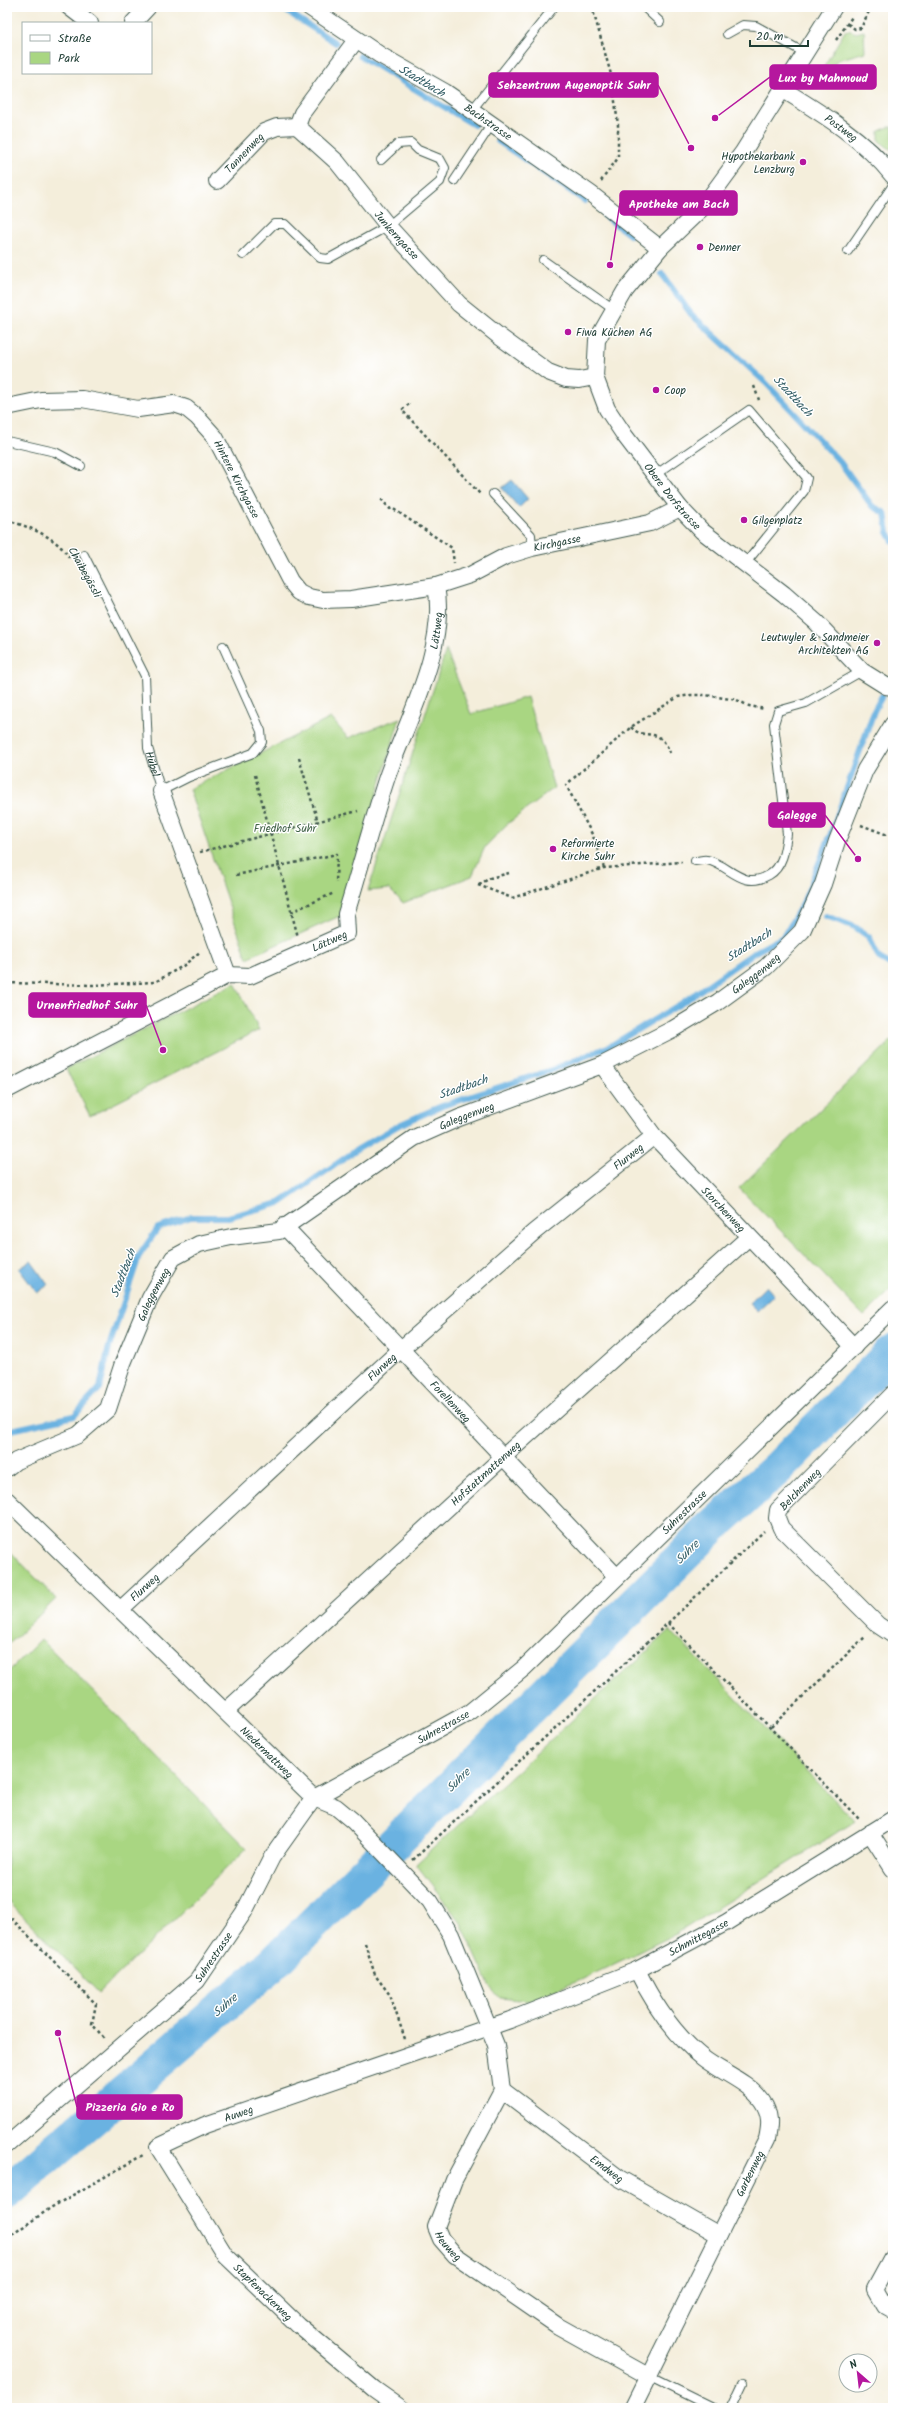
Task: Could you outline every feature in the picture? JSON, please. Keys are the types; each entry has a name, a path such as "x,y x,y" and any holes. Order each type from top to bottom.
{"street":[{"path":"69,7 89,22"},
{"path":"134,22 148,7"},
{"name":"Bachstrasse","path":"309,7 356,40 472,110 591,194 660,248"},
{"name":"Obere Dorfstrasse","path":"834,7 743,152 702,208 660,248 625,291 597,340 595,377 607,409 680,508 702,531 816,622 862,670 886,686 893,687"},
{"path":"297,126 302,113 356,40"},
{"name":"Postweg","path":"782,89 807,104 876,155 891,168"},
{"name":"Tannenweg","path":"217,181 264,132 277,128 297,126"},
{"name":"Junkerngasse","path":"297,126 337,162 388,226 458,304 518,351 548,372 566,379 579,380 595,377"},
{"name":"Hintere Kirchgasse","path":"7,407 41,400 82,399 138,409 174,404 186,408 197,417 215,437 282,569 299,592 309,597 323,600 351,599 436,586"},
{"name":"Kirchgasse","path":"436,586 470,575 506,556 532,548 650,522 680,508"},
{"name":"Lättweg","path":"228,974 250,976 347,933 346,914 379,806 433,654 438,622 436,586"},
{"name":"Galeggenweg","path":"7,1468 16,1461 78,1435 108,1409 123,1363 150,1298 174,1258 199,1244 231,1237 279,1231 284,1226 414,1138 459,1118 602,1065 673,1029 718,1002 766,967 802,931 823,884 865,770 893,724"},
{"name":"Hübel","path":"161,792 228,974"},
{"path":"7,1090 228,974"},
{"name":"Storchenweg","path":"602,1065 654,1136 854,1347"},
{"name":"Flurweg","path":"121,1610 400,1350 534,1232 654,1136"},
{"name":"Forellenweg","path":"284,1226 502,1458 617,1577"},
{"name":"Hofstattmattenweg","path":"226,1711 502,1458 749,1237"},
{"name":"Suhrestrasse","path":"7,2145 197,1981 244,1912 272,1857 314,1798 470,1712 524,1668 893,1308"},
{"name":"Belchenweg","path":"893,1394 778,1510 777,1518 781,1528 878,1625 893,1635"},
{"name":"Niedermattweg","path":"7,1500 314,1798 336,1807 367,1836 430,1901 451,1935 488,2027"},
{"name":"Schmittegasse","path":"488,2027 576,1996 637,1970 728,1922 893,1819"},
{"path":"870,1833 893,1868"},
{"name":"Garbenweg","path":"633,2408 767,2139 771,2123 762,2101 703,2058 668,2022 651,1998 637,1970"},
{"path":"488,2027 496,2045 502,2090"},
{"name":"Auweg","path":"158,2147 205,2126 488,2027"},
{"name":"Emdweg","path":"502,2090 619,2178 719,2235"},
{"name":"Heuweg","path":"502,2090 454,2180 436,2226 441,2239 455,2255 558,2326 648,2376"},
{"name":"Stapfenackerweg","path":"158,2147 207,2228 229,2259 298,2325 374,2389 401,2408"},
{"path":"893,2256 875,2288 884,2305 893,2310"}],"lane":[{"path":"472,110 554,7"},
{"path":"644,7 660,22"},
{"path":"727,34 743,25 756,26 805,53"},
{"path":"454,181 492,124"},
{"path":"242,255 274,224 285,224 320,258 328,259 388,226 440,182 445,168 440,158 418,150 412,143 398,144 381,160"},
{"path":"848,251 893,185"},
{"path":"543,260 614,310"},
{"path":"655,475 749,410 807,478 804,491 745,564"},
{"path":"7,441 55,452 81,466"},
{"path":"493,494 531,535 532,548"},
{"name":"Hübel","path":"84,555 145,676 148,748 161,792"},
{"path":"161,792 189,777 253,753 262,742 261,731 223,646"},
{"path":"695,861 708,860 748,880 761,880 772,874 780,864 785,852 787,834 774,730 778,711 806,703 862,670"},
{"path":"648,2376 713,2408"},
{"path":"731,2408 743,2383"}],"path":[{"path":"591,194 618,158 618,126 612,78 592,7"},
{"path":"848,24 855,28 860,28 871,7"},
{"path":"833,45 852,16"},
{"path":"409,404 402,410 482,497"},
{"path":"381,499 390,509 392,508 452,548 457,579"},
{"name":"Chaibegässli","path":"7,520 30,527 64,548 71,562"},
{"path":"604,868 593,836 566,785 631,727 678,698 691,695 737,700 749,706 768,710"},
{"path":"631,727 635,731 660,736 667,744 670,753"},
{"path":"299,758 318,822"},
{"path":"255,775 302,952"},
{"path":"184,856 379,806"},
{"path":"846,819 893,837"},
{"path":"236,875 337,854 335,893 292,912"},
{"path":"509,873 490,878 478,885 512,898 604,868 675,863"},
{"path":"7,983 93,985 155,982 184,966 216,941"},
{"path":"398,1868 668,1623 777,1518"},
{"path":"668,1623 860,1819 870,1833"},
{"path":"771,1727 878,1625"},
{"path":"7,1914 96,2004 92,2024 116,2051"},
{"path":"365,1943 375,1975 390,1994 410,2054"},
{"path":"7,2238 52,2208 158,2147"}],"green space":[{"path":"849,30 856,33 864,31 865,52 837,60 823,78 818,76 845,31"},
{"path":"893,127 893,151 879,141 879,131"},
{"path":"446,650 471,714 527,697 554,788 506,825 485,847 472,876 403,903 389,889 368,891"},
{"name":"Friedhof Suhr","path":"331,718 348,738 400,718 340,916 247,958 189,789"},
{"path":"235,983 259,1030 90,1116 66,1069"},
{"path":"893,1039 893,1288 864,1316 739,1188"},
{"path":"7,1548 56,1599 7,1646"},
{"path":"670,1630 855,1821 676,1934 581,1980 528,2001 500,1998 489,1985 461,1923 416,1864"},
{"path":"41,1639 247,1848 99,1993 7,1900 7,1673"}],"water":[{"path":"512,480 528,499 519,508 502,488"},
{"path":"31,1261 48,1285 37,1293 19,1269"},
{"path":"766,1286 774,1295 757,1311 749,1303"}],"waterway":[{"name":"Stadtbach","path":"280,7 336,43"},
{"name":"Stadtbach","path":"360,56 474,125"},
{"name":"Stadtbach","path":"498,141 585,201"},
{"name":"Stadtbach","path":"605,216 630,235"},
{"name":"Stadtbach","path":"662,274 691,314 766,383 840,462 872,506 885,513 888,532 893,541"},
{"name":"Stadtbach","path":"7,1431 74,1416 100,1388 109,1347 139,1256 158,1228 191,1217 228,1217 280,1203 358,1149 399,1125 442,1106 554,1069 610,1046 682,1003 755,952 783,937 803,903 830,836 874,711 882,696"},
{"path":"826,916 855,927 869,937 879,958 893,966"},
{"name":"Suhre","path":"7,2192 274,1963 712,1527 778,1468 893,1351"}],"place":[{"name":"Lux by Mahmoud","path":"715,118"},
{"name":"Sehzentrum Augenoptik Suhr","path":"691,148"},
{"name":"Hypothekarbank Lenzburg","path":"803,162"},
{"name":"Denner","path":"700,247"},
{"name":"Apotheke am Bach","path":"610,265"},
{"name":"Fiwa Küchen AG","path":"568,332"},
{"name":"Coop","path":"656,390"},
{"name":"Gilgenplatz","path":"744,520"},
{"name":"Leutwyler & Sandmeier Architekten AG","path":"877,643"},
{"name":"Reformierte Kirche Suhr","path":"553,849"},
{"name":"Galegge","path":"858,859"},
{"name":"Urnenfriedhof Suhr","path":"163,1050"},
{"name":"Pizzeria Gio e Ro","path":"58,2033"}]}
